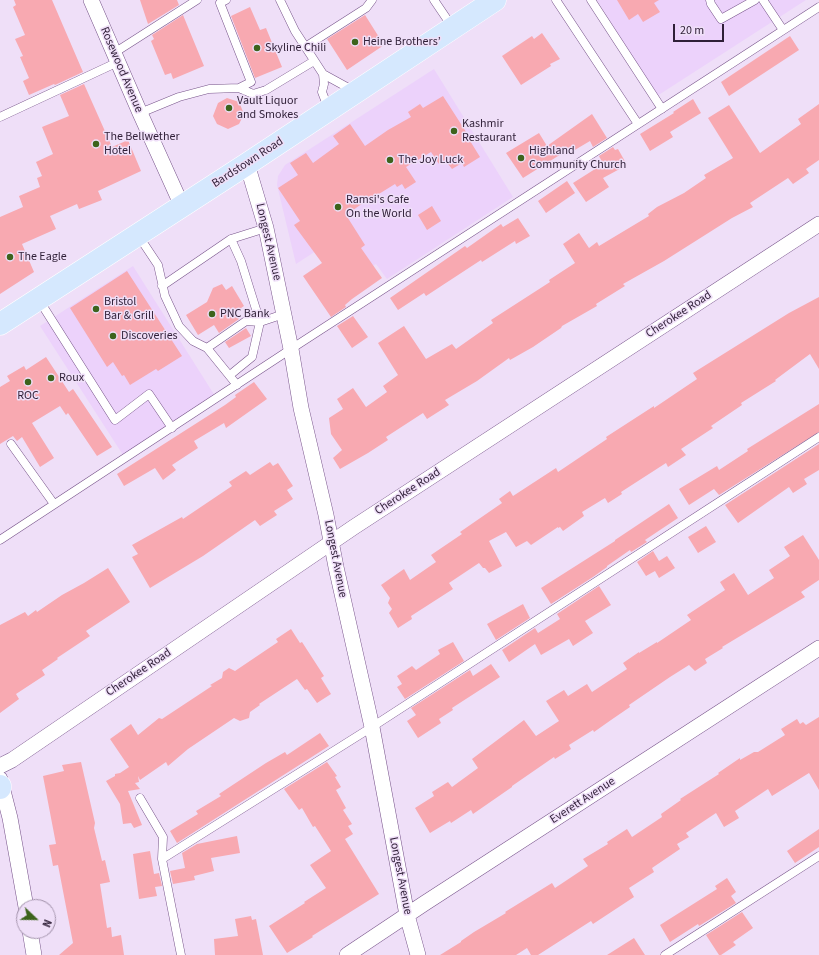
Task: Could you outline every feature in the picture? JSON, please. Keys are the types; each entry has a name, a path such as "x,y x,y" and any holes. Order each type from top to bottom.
{"main road":[{"name":"Bardstown Road","path":"0,324 248,164 495,0"}],"street":[{"name":"Rosewood Avenue","path":"91,0 182,206"},
{"name":"Longest Avenue","path":"248,164 266,228 291,349 301,408 372,727 407,915 418,955"},
{"name":"Cherokee Road","path":"0,766 12,760 332,542 819,224"},
{"name":"Everett Avenue","path":"347,955 819,648"},
{"path":"0,777 10,818 25,899"},
{"path":"31,939 34,955"}],"lane":[{"path":"0,117 116,58 197,0"},
{"path":"140,113 179,97 209,89 239,88 251,82 220,3 226,0"},
{"path":"280,0 295,31 323,74 356,92"},
{"path":"305,47 366,8 372,0"},
{"path":"434,0 453,28"},
{"path":"556,0 638,124"},
{"path":"591,0 662,109"},
{"path":"710,0 721,19 755,0"},
{"path":"763,0 783,30"},
{"path":"0,540 291,349 819,7"},
{"path":"239,88 253,94 266,90 314,61"},
{"path":"323,74 324,84 322,92 329,110"},
{"path":"162,286 231,239 266,228"},
{"path":"137,235 158,265 165,296 179,326 193,341 207,348 238,385"},
{"path":"230,375 252,357 260,322 241,261 231,239"},
{"path":"39,299 115,420 149,394 172,428"},
{"path":"207,348 246,321 260,322 284,314"},
{"path":"162,859 372,727 819,437"},
{"path":"11,444 54,504"},
{"path":"140,798 163,837 162,859 181,955"},
{"path":"665,955 819,856"}],"shaded area":[{"path":"597,0 806,0 657,96"},
{"path":"434,69 513,197 387,279 376,264 360,274 336,238 296,264 277,185 278,176 285,165"},
{"path":"133,266 215,396 123,455 40,326"}],"building":[{"path":"14,0 52,0 83,72 29,95 23,81 29,78 20,57 23,56 15,39 25,35 13,7 16,5"},
{"path":"140,0 177,0 179,5 148,24"},
{"path":"617,0 659,0 654,3 660,12 643,22 638,14 629,20"},
{"name":"Skyline Chili","path":"250,7 260,30 266,28 282,67 255,78 231,16"},
{"path":"183,15 204,66 173,79 171,73 165,75 151,41 154,39 152,35"},
{"name":"Heine Brothers’","path":"365,15 384,45 347,70 327,39"},
{"path":"542,33 560,59 550,64 551,66 521,85 502,56 532,36 534,39"},
{"path":"790,36 799,50 729,96 721,82"},
{"path":"84,84 112,147 128,140 141,171 98,191 102,200 79,209 77,204 50,216 56,229 22,244 34,272 0,294 0,217 23,207 19,196 40,187 37,178 42,176 36,162 53,154 42,127 69,116 60,95"},
{"path":"443,96 480,157 464,167 462,163 452,169 445,160 439,164 431,152 406,167 416,182 405,189 402,184 397,187 395,184 374,197 373,196 346,215 365,245 361,248 382,278 352,299 345,305 346,307 331,317 303,276 322,263 294,225 300,221 278,188 298,175 290,163 306,153 313,163 339,144 333,136 350,124 365,146 388,130 411,117 408,112 420,104 423,108"},
{"name":"Vault Liquor and Smokes","path":"227,98 239,102 244,114 239,124 228,129 217,124 213,116 218,103"},
{"path":"693,99 701,113 670,132 673,137 650,151 640,134 674,113 673,112"},
{"path":"819,104 819,160 806,169 809,173 793,184 788,178 750,203 753,207 732,218 664,261 623,284 625,286 596,304 597,306 562,326 533,347 510,360 509,358 477,381 445,400 449,405 427,419 423,413 386,437 388,440 340,469 333,458 342,450 331,434 329,418 343,409 337,399 353,388 366,407 387,392 383,386 398,375 378,343 404,326 426,359 452,344 456,349 493,323 491,320 550,282 549,280 575,263 563,244 579,233 589,248 597,242 599,246 649,216 648,214 657,207 684,193 706,178 704,175 733,158 708,118 729,105 760,153 801,124 798,119"},
{"path":"592,114 607,138 593,147 590,141 568,154 566,151 523,178 506,153 539,133 547,146"},
{"path":"613,147 615,150 618,149 627,165 603,178 609,187 586,202 573,183 603,164 599,156"},
{"path":"567,181 575,193 546,213 538,201"},
{"path":"432,206 441,221 427,230 418,215"},
{"path":"518,218 530,236 516,244 515,241 482,262 481,260 426,296 424,293 398,310 390,298 465,246 467,248 501,224 503,227"},
{"path":"127,271 182,356 158,371 156,369 130,385 113,362 107,367 70,308"},
{"name":"PNC Bank","path":"222,284 226,290 232,286 244,306 235,312 239,319 219,333 214,325 198,335 186,315 207,302 213,288"},
{"path":"819,297 819,369 810,354 775,380 776,381 741,403 742,405 711,426 713,428 681,449 686,455 668,467 666,463 621,492 622,494 608,503 605,498 582,512 584,516 563,531 560,527 558,527 531,545 527,541 516,547 506,532 489,541 502,566 489,573 479,563 449,583 453,589 411,616 412,619 398,628 389,613 392,609 388,603 390,598 381,585 404,569 410,580 436,562 431,555 462,534 460,532 502,503 499,499 510,491 513,496 556,468 558,472 607,439 606,437 654,406 654,408 697,379 693,373 789,313"},
{"path":"353,316 368,337 352,348 337,326"},
{"path":"246,328 251,336 229,348 225,342"},
{"path":"46,357 69,392 73,389 112,447 97,456 68,413 66,415 60,406 32,423 54,458 40,467 22,437 17,441 13,436 0,444 0,387 10,381 7,376 24,366 26,370"},
{"path":"254,382 267,399 226,428 224,423 194,441 198,448 172,465 176,470 163,480 155,468 124,486 117,474 225,405 236,397 235,395"},
{"path":"819,404 819,432 719,495 714,489 689,505 679,489 717,466 719,470 748,451 747,449"},
{"path":"819,444 819,470 804,479 807,484 793,493 789,487 738,523 725,505"},
{"path":"270,462 273,466 278,463 293,486 287,490 293,499 274,511 277,515 260,526 255,520 203,556 150,588 132,557 138,554 132,545 182,517 183,519 232,486 229,482 246,471 250,475"},
{"path":"669,504 678,518 645,540 647,542 631,552 630,550 593,577 551,604 541,588 615,541"},
{"path":"706,526 716,542 698,553 688,537"},
{"path":"803,535 819,560 819,580 801,592 805,597 722,647 723,648 705,659 707,663 695,671 689,665 670,677 629,705 630,707 594,732 593,730 569,745 571,749 555,759 554,757 473,814 471,810 451,823 450,821 430,833 415,808 434,796 432,792 448,782 452,787 478,768 472,759 524,720 536,736 559,721 546,701 564,690 568,696 587,684 592,692 627,669 623,663 639,652 657,643 691,620 687,615 725,590 720,582 734,573 748,595 774,578 769,570 790,556 784,547"},
{"path":"653,551 659,561 667,556 675,568 659,578 655,571 646,576 637,562"},
{"path":"108,568 130,602 86,631 90,636 42,670 45,675 16,694 19,699 0,713 0,625 25,612 28,616 36,610 37,612 62,595"},
{"path":"599,586 611,605 585,621 593,633 573,646 569,639 541,655 535,644 509,662 502,650 535,628 538,633 560,619 557,614"},
{"path":"523,604 530,618 496,640 487,624"},
{"path":"291,629 300,643 302,642 324,676 321,678 331,694 317,703 307,689 305,690 297,679 259,704 260,705 250,712 249,718 240,721 234,718 188,749 168,766 166,762 140,780 138,776 139,782 135,783 140,789 128,791 142,825 134,828 131,823 123,824 120,804 106,781 115,776 115,774 120,773 129,767 110,739 131,724 138,735 159,718 162,719 212,686 210,685 222,678 223,672 229,668 235,671 278,642 276,639"},
{"path":"453,642 464,661 405,699 397,687 402,684 397,676 412,666 416,670 440,654 438,650"},
{"path":"491,664 500,677 452,708 453,710 439,719 441,723 418,738 407,721 416,715 411,708 470,670 473,676"},
{"path":"819,717 819,790 809,773 772,796 768,789 735,811 739,818 724,827 716,813 686,833 689,837 677,844 680,849 652,868 654,872 629,888 634,897 593,924 591,921 538,955 531,955 527,948 516,955 440,955 552,883 555,888 588,866 583,859 608,844 607,842 627,829 632,837 662,817 661,814 681,800 680,799 719,774 718,773 740,758 740,760 754,752 758,752 785,735 781,729 797,719 800,724 803,722 806,725"},
{"path":"320,733 329,746 177,843 170,831 198,814 196,811 221,796 219,794 266,763 285,752 287,755"},
{"path":"81,762 95,823 94,828 102,861 105,860 110,882 100,884 107,928 111,927 112,937 121,935 124,955 59,955 73,943 58,865 53,866 49,845 56,844 43,776 64,771 62,765"},
{"path":"327,762 337,776 335,777 341,787 336,790 346,808 343,810 352,824 348,826 353,834 345,839 379,894 287,953 269,926 326,888 310,865 331,851 315,826 313,827 302,808 299,810 284,789"},
{"path":"819,829 819,847 795,863 787,851"},
{"path":"237,836 240,853 211,858 214,871 194,876 195,880 173,884 170,871 185,868 182,853 197,844"},
{"path":"150,851 154,874 159,873 162,886 155,887 157,896 139,899 133,854"},
{"path":"727,878 736,892 731,896 736,903 699,926 698,924 670,942 660,925 717,889 715,886"},
{"path":"742,912 753,928 733,942 736,945 719,955 706,935"},
{"path":"251,916 252,920 256,919 263,955 215,955 214,939 238,936 235,919"},
{"path":"634,938 645,955 607,955"}],"place":[{"name":"Heine Brothers’","path":"355,42"},
{"name":"Skyline Chili","path":"257,48"},
{"name":"Vault Liquor and Smokes","path":"229,108"},
{"name":"Kashmir Restaurant","path":"454,131"},
{"name":"The Bellwether Hotel","path":"96,144"},
{"name":"Highland Community Church","path":"521,158"},
{"name":"The Joy Luck","path":"390,160"},
{"name":"Ramsi's Cafe On the World","path":"338,207"},
{"name":"The Eagle","path":"10,257"},
{"name":"Bristol Bar & Grill","path":"96,309"},
{"name":"PNC Bank","path":"212,314"},
{"name":"Discoveries","path":"113,336"},
{"name":"Roux","path":"51,378"},
{"name":"ROC","path":"28,382"}]}
